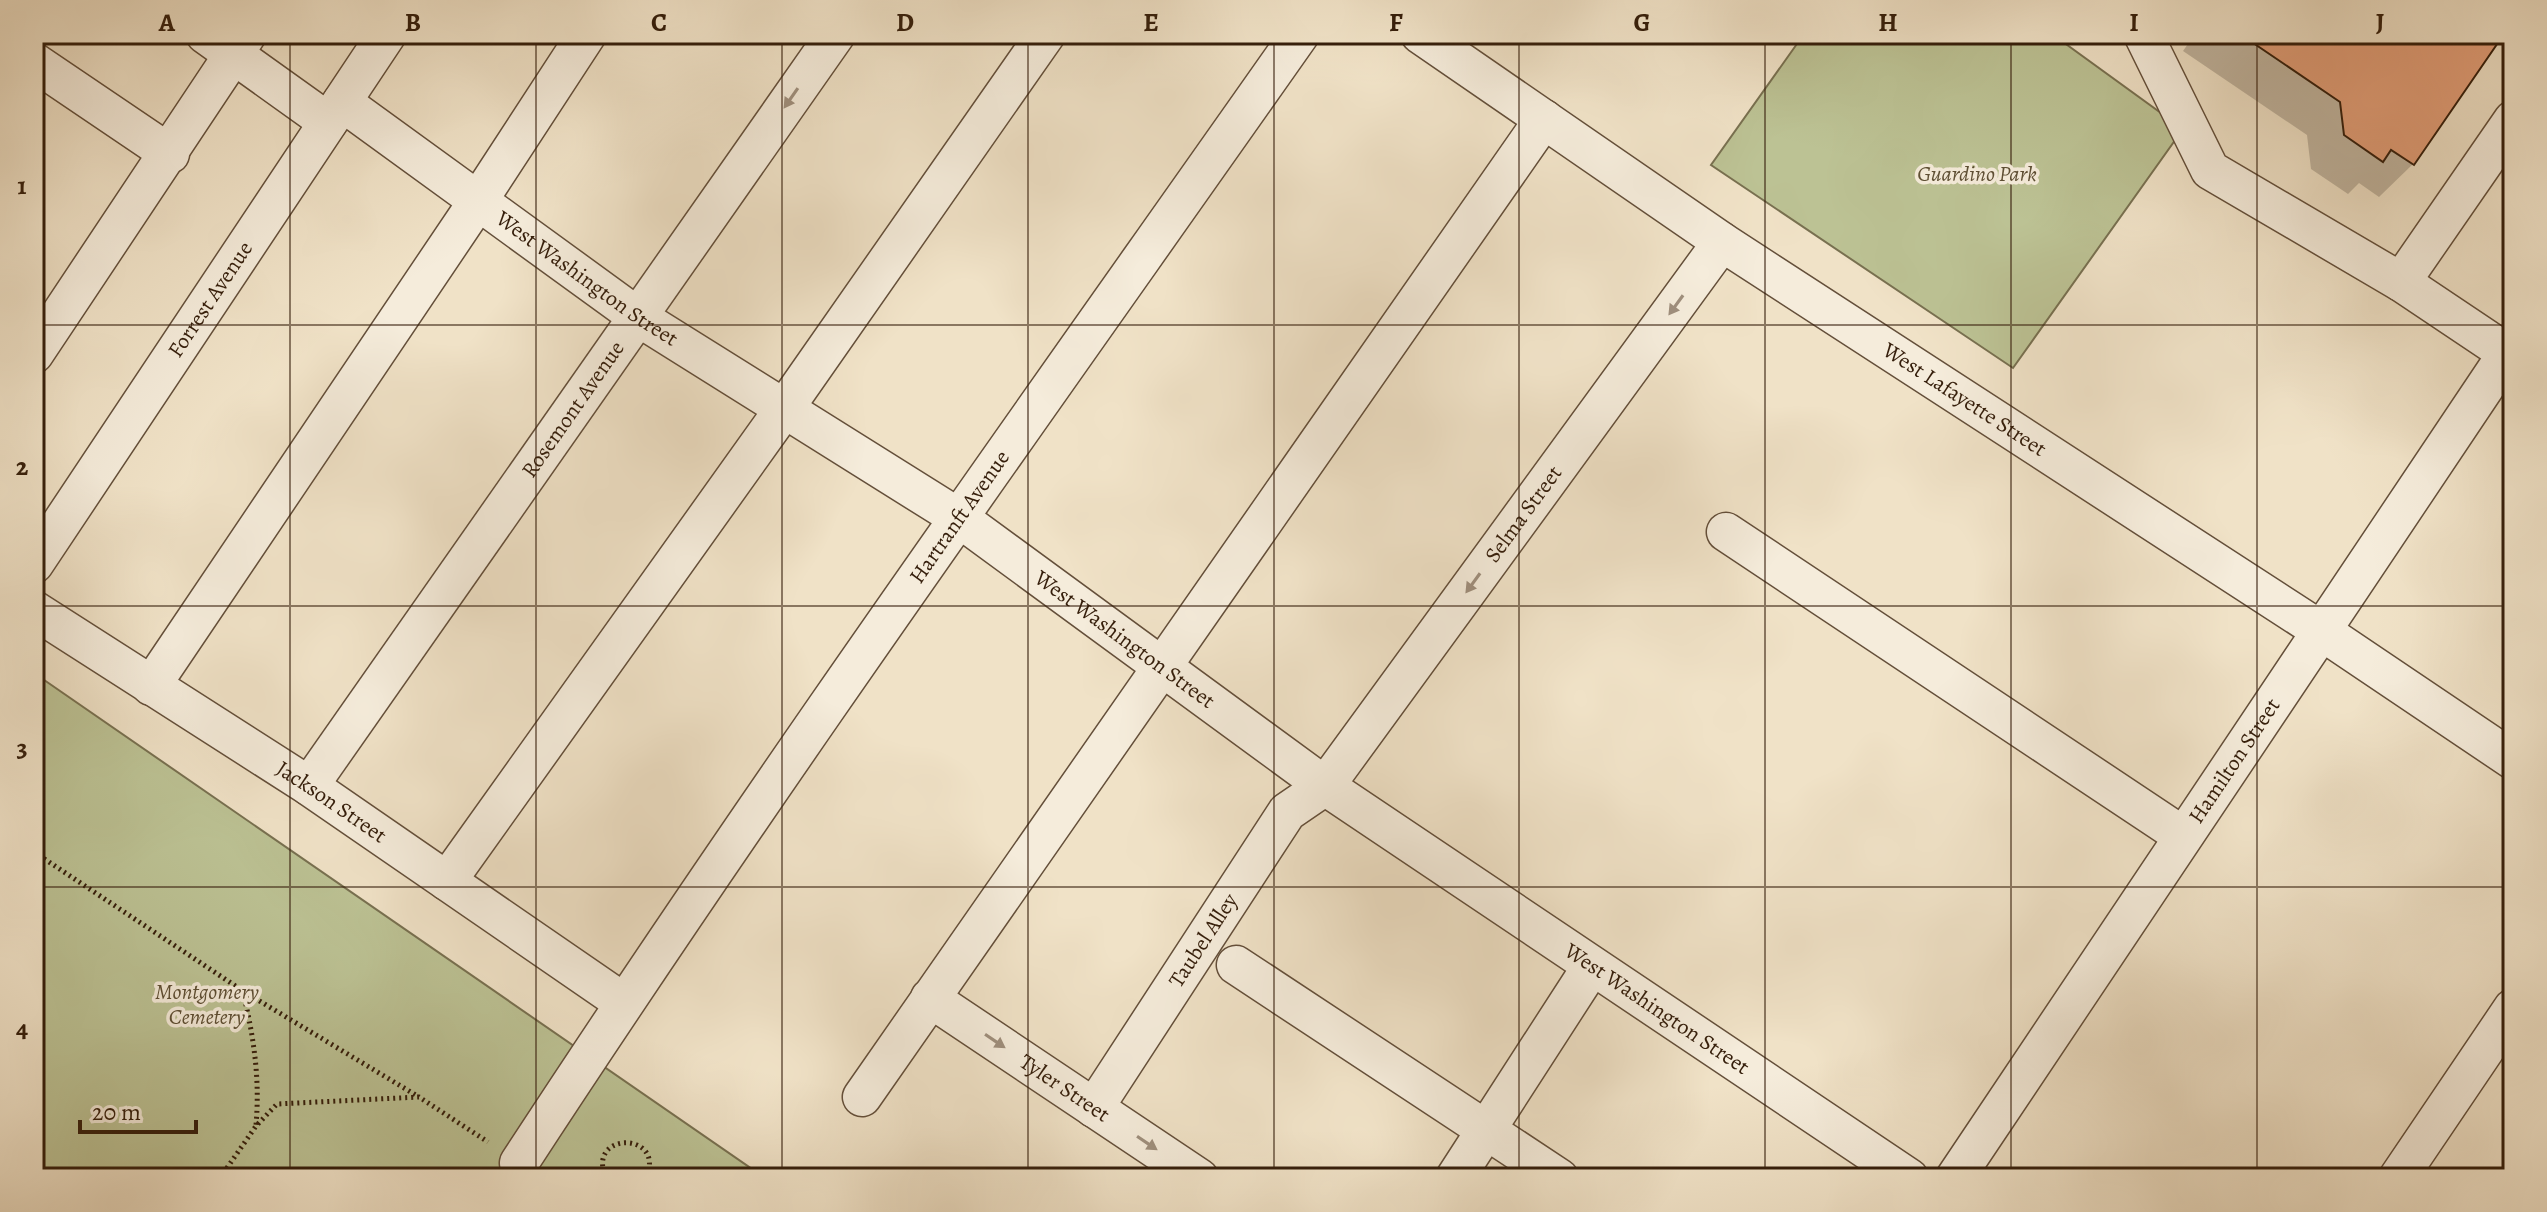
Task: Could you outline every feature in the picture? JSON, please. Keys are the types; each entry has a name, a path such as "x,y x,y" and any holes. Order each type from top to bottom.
{"street":[{"name":"Forrest Avenue","path":"34,564 387,34"},
{"path":"151,686 587,34"},
{"name":"Rosemont Avenue","path":"309,786 836,34"},
{"path":"447,881 784,409 1046,34"},
{"name":"Hartranft Avenue","path":"519,1163 624,1003 959,518 1300,34"},
{"name":"West Lafayette Street","path":"1420,34 1722,242 2320,630 2513,760"},
{"path":"2143,34 2210,170 2510,349"},
{"name":"West Washington Street","path":"229,41 335,112 478,201 638,317 959,518 1325,786 1909,1178"},
{"path":"34,354 170,154 229,41"},
{"path":"34,62 170,154"},
{"path":"862,1097 1544,119"},
{"path":"2401,282 2513,120"},
{"name":"Selma Street","path":"1325,786 1722,242"},
{"name":"Hamilton Street","path":"1955,1178 2510,349"},
{"path":"1726,532 2183,836"},
{"name":"Jackson Street","path":"34,610 309,786 624,1003"},
{"name":"Taubel Alley","path":"1094,1108 1287,812 1325,786"},
{"path":"1236,965 1559,1178"},
{"path":"1455,1178 1592,966"},
{"name":"Tyler Street","path":"930,998 1199,1178"},
{"path":"2398,1178 2513,1008"}],"path":[{"path":"34,852 243,991 419,1097 519,1163"},
{"path":"243,991 255,1041 259,1088 256,1126"},
{"path":"220,1178 256,1126 277,1104 419,1097"},
{"path":"606,1178 603,1171 605,1155 609,1148 624,1142 645,1151 650,1165 646,1178"}],"green space":[{"name":"Guardino Park","path":"1804,34 2052,34 2183,129 2013,368 1711,165"},
{"name":"Montgomery Cemetery","path":"34,673 765,1178 34,1178"}],"building":[{"path":"2240,34 2504,34 2414,165 2391,150 2383,162 2344,135 2340,102"}]}
